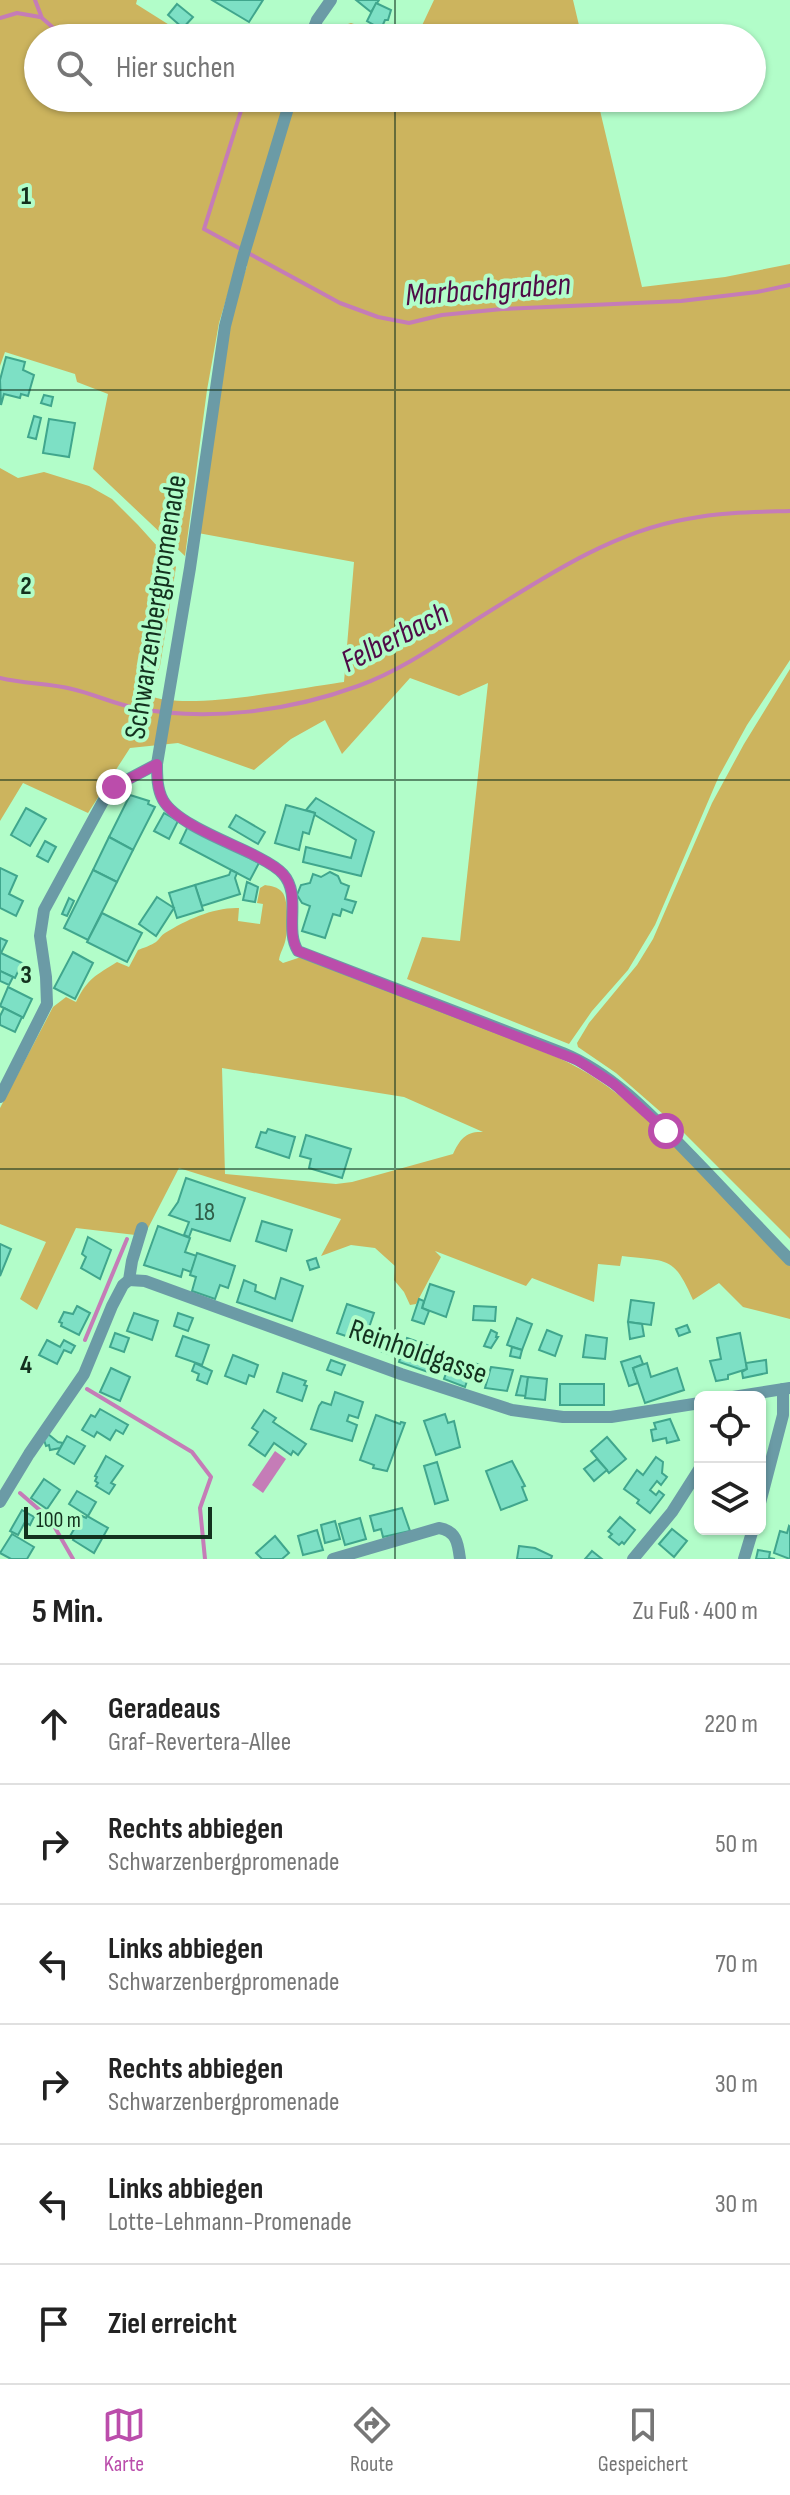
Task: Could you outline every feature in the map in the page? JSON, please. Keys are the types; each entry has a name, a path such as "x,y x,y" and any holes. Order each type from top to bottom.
{"street":[{"path":"315,24 331,0"},
{"name":"Schwarzenbergpromenade","path":"287,112 243,257 221,348 157,764 157,781 162,799 185,820 270,864 286,877 292,896 294,946 302,954 563,1053 591,1067 666,1131 790,1260"},
{"path":"0,1097 47,1004 40,931 47,901 107,794 119,784 157,764"},
{"path":"0,1502 79,1382 112,1306 129,1280 142,1228"},
{"name":"Reinholdgasse","path":"129,1280 145,1281 401,1374 512,1410 563,1417 611,1417 694,1404"},
{"path":"766,1392 787,1389 766,1480"},
{"path":"633,1559 672,1512 694,1477"},
{"path":"333,1559 439,1528 455,1536 460,1559"},
{"path":"744,1559 751,1535"}],"shaded area":[{"path":"0,0 137,0 136,4 168,24 24,24 24,112 600,112 642,287 725,277 790,264 790,660 747,725 719,776 655,925 628,970 592,1011 569,1044 407,979 422,937 460,941 488,683 459,696 410,678 342,754 325,720 291,739 254,770 178,743 130,748 88,813 23,783 0,821 0,468 18,478 44,472 89,486 112,499 176,567 160,666 150,696 168,700 216,700 344,682 354,562 198,533 221,365 247,266 238,260 219,323 207,390 185,556 93,469 108,394 77,382 75,374 5,352 0,366"},
{"path":"434,0 573,0 579,24 423,24"},
{"path":"790,669 790,1239 679,1128 616,1073 578,1047 577,1043 589,1023 637,965 653,939 712,803"},
{"path":"265,885 274,887 284,896 287,931 279,960 283,963 301,957 559,1058 617,1094 667,1138 790,1265 790,1319 743,1307 719,1283 693,1300 680,1275 668,1263 622,1256 620,1266 598,1264 594,1302 532,1278 526,1286 435,1251 441,1257 416,1304 410,1305 394,1280 395,1266 375,1248 351,1245 321,1256 341,1219 179,1168 144,1236 76,1228 37,1310 20,1299 46,1242 0,1224 0,1108 53,1007 66,997 76,1002 88,982 98,974 117,962 129,967 138,950 200,915 239,908 238,921 260,924 263,904 257,903 260,888","holes":["222,1068 404,1097 483,1132 464,1137 453,1154 352,1182 336,1184 225,1174"]},
{"path":"275,1451 286,1459 263,1493 252,1485"}],"building":[{"path":"212,0 263,0 249,22"},
{"path":"356,0 379,0 371,12"},
{"path":"376,3 391,10 383,24 367,21"},
{"path":"177,4 193,17 187,24 178,24 168,15"},
{"path":"6,357 25,362 23,370 34,375 28,396 21,394 20,398 4,394 1,405 0,380"},
{"path":"44,395 53,397 51,406 41,403"},
{"path":"34,416 41,418 36,439 28,437"},
{"path":"49,419 75,423 69,457 43,453"},
{"path":"130,795 149,801 148,804 155,807 133,850 109,837"},
{"path":"316,798 374,832 361,876 303,862 306,847 351,858 356,840 306,810"},
{"path":"286,805 315,813 309,834 303,832 299,850 275,843"},
{"path":"26,808 46,819 30,846 11,835"},
{"path":"164,813 178,821 169,839 154,831"},
{"path":"236,815 265,832 258,844 229,827"},
{"path":"188,826 259,863 250,880 180,843"},
{"path":"109,837 133,850 117,882 93,870"},
{"path":"45,841 56,847 48,862 37,856"},
{"path":"0,868 17,876 9,894 23,901 16,916 0,908"},
{"path":"93,870 117,882 88,940 64,928"},
{"path":"231,870 237,873 235,878 240,894 202,906 195,885 229,875"},
{"path":"330,872 349,886 345,899 356,902 352,913 342,909 340,916 333,914 325,938 302,931 310,906 302,903 297,895 301,885 310,883 313,874 321,877"},
{"path":"247,882 258,887 255,902 243,900"},
{"path":"195,885 203,910 177,918 169,893"},
{"path":"157,897 174,908 156,936 139,924"},
{"path":"69,898 74,901 67,916 62,914"},
{"path":"102,913 142,933 127,962 87,942"},
{"path":"0,938 7,941 1,953 22,963 15,978 0,971"},
{"path":"73,952 93,963 75,999 54,988"},
{"path":"0,971 13,977 9,985 0,981"},
{"path":"8,987 32,999 23,1018 0,1006"},
{"path":"4,1008 22,1017 15,1032 0,1025"},
{"path":"268,1129 295,1137 289,1158 256,1147 261,1132 266,1133"},
{"path":"306,1135 351,1149 342,1178 309,1168 311,1159 300,1156"},
{"path":"186,1178 245,1198 230,1241 192,1229 189,1237 184,1235 189,1222 169,1215 178,1202"},
{"path":"262,1221 292,1230 286,1251 256,1241"},
{"path":"158,1226 190,1238 185,1252 197,1256 191,1272 183,1269 181,1277 144,1265"},
{"path":"88,1237 111,1250 100,1279 81,1268 86,1257 82,1254"},
{"path":"0,1244 11,1249 0,1276"},
{"path":"197,1253 235,1266 228,1288 220,1285 215,1299 192,1291 196,1277 190,1275"},
{"path":"316,1258 319,1267 310,1270 307,1261"},
{"path":"281,1278 303,1286 292,1321 237,1302 244,1280 256,1285 255,1291 275,1299"},
{"path":"430,1284 454,1292 446,1317 422,1308"},
{"path":"419,1299 424,1301 422,1308 429,1311 424,1324 412,1320"},
{"path":"631,1300 654,1303 651,1325 628,1322"},
{"path":"347,1304 374,1313 364,1342 337,1333"},
{"path":"77,1306 90,1313 79,1335 59,1322 64,1312 73,1314"},
{"path":"474,1306 496,1307 495,1321 473,1320"},
{"path":"134,1313 158,1321 152,1340 127,1331"},
{"path":"178,1313 193,1318 188,1331 174,1326"},
{"path":"517,1318 532,1324 522,1350 507,1345"},
{"path":"628,1322 642,1324 644,1336 630,1339"},
{"path":"687,1325 690,1332 679,1336 676,1329"},
{"path":"491,1330 498,1337 491,1348 484,1346"},
{"path":"547,1330 562,1336 555,1356 539,1350"},
{"path":"115,1333 129,1338 124,1352 110,1347"},
{"path":"740,1333 747,1369 728,1375 728,1379 716,1381 710,1361 721,1359 717,1338"},
{"path":"374,1334 395,1342 391,1355 369,1347"},
{"path":"586,1335 607,1338 605,1359 583,1357"},
{"path":"183,1336 209,1345 202,1365 176,1356"},
{"path":"407,1338 436,1348 428,1372 399,1362"},
{"path":"47,1340 60,1347 64,1340 75,1346 71,1353 64,1350 57,1364 39,1355"},
{"path":"512,1347 522,1350 520,1358 510,1356"},
{"path":"233,1355 258,1365 254,1377 249,1375 246,1384 225,1376"},
{"path":"640,1356 643,1364 633,1368 638,1383 629,1386 621,1362"},
{"path":"451,1359 483,1366 475,1381 468,1378 465,1387 444,1379"},
{"path":"331,1360 345,1365 341,1375 327,1370"},
{"path":"766,1360 767,1373 743,1378 746,1363"},
{"path":"195,1363 212,1371 207,1384 197,1380 199,1374 192,1371"},
{"path":"647,1363 651,1377 677,1368 684,1390 645,1403 633,1368"},
{"path":"491,1367 513,1370 507,1391 485,1388"},
{"path":"111,1368 130,1377 120,1401 100,1392"},
{"path":"283,1373 306,1381 302,1401 277,1392"},
{"path":"521,1376 528,1377 526,1396 516,1395"},
{"path":"528,1377 547,1379 545,1400 525,1398"},
{"path":"560,1384 604,1384 604,1405 560,1405"},
{"path":"335,1392 363,1402 358,1418 349,1415 347,1421 357,1425 352,1441 311,1429 319,1406 322,1402 331,1405"},
{"path":"100,1409 128,1425 123,1434 116,1430 110,1440 97,1432 94,1437 82,1430 91,1415 95,1417"},
{"path":"264,1410 276,1418 273,1422 306,1444 298,1455 293,1451 291,1455 274,1443 265,1456 249,1445 258,1432 252,1428"},
{"path":"445,1414 448,1423 454,1421 460,1447 436,1455 424,1421"},
{"path":"376,1415 405,1423 387,1471 373,1468 374,1465 360,1460"},
{"path":"670,1419 679,1440 667,1443 666,1438 653,1441 651,1430 656,1429 654,1423"},
{"path":"48,1434 63,1443 60,1448 50,1450 49,1445 46,1446 44,1440"},
{"path":"67,1436 85,1446 74,1464 57,1454"},
{"path":"607,1437 626,1459 609,1473 591,1451"},
{"path":"106,1456 123,1466 111,1483 115,1485 109,1494 96,1486 98,1483 95,1481"},
{"path":"656,1457 663,1462 662,1473 667,1477 661,1485 657,1481 650,1490 656,1495 659,1491 664,1495 650,1513 624,1489 637,1470 643,1475"},
{"path":"597,1459 607,1470 594,1481 584,1469"},
{"path":"512,1461 525,1486 522,1487 527,1500 501,1510 486,1471"},
{"path":"437,1462 448,1500 435,1504 424,1466"},
{"path":"44,1479 60,1490 47,1509 31,1498"},
{"path":"77,1491 96,1502 88,1516 69,1504"},
{"path":"402,1508 410,1531 383,1537 381,1529 374,1531 370,1516"},
{"path":"22,1510 34,1517 30,1525 25,1522 18,1535 10,1531"},
{"path":"82,1516 108,1528 94,1553 70,1536"},
{"path":"620,1517 635,1530 624,1544 619,1545 609,1537 612,1534 608,1531"},
{"path":"360,1518 366,1539 345,1545 339,1524"},
{"path":"335,1521 340,1539 325,1543 321,1525"},
{"path":"789,1526 790,1559 774,1553 780,1531 787,1533"},
{"path":"672,1529 687,1541 674,1557 659,1544"},
{"path":"317,1530 323,1550 303,1555 298,1536"},
{"path":"12,1534 34,1547 27,1559 11,1559 0,1553"},
{"path":"275,1536 289,1553 282,1559 262,1559 256,1553"},
{"path":"519,1546 535,1548 552,1556 551,1559 517,1559"},
{"path":"758,1550 770,1552 769,1558 775,1559 756,1559"},
{"path":"592,1551 602,1559 585,1559"}],"waterway":[{"name":"Marbachgraben","path":"35,0 42,18 49,24"},
{"path":"0,18 17,13 40,17"},
{"name":"Marbachgraben","path":"241,112 204,229 340,303 378,317 409,323 442,315 502,309 681,301 790,285"},
{"name":"Felberbach","path":"0,678 63,687 128,706 163,712 220,714 277,708 332,695 389,673 550,574 631,535 658,525 700,517 790,511"},
{"path":"85,1340 127,1239"},
{"path":"87,1389 192,1452 211,1477 200,1508 205,1559"},
{"path":"20,1493 50,1519 73,1559"}],"route":[{"path":"114,787 157,764 157,781 162,799 170,809 185,820 262,859 286,877 291,888 293,939 298,951 577,1060 614,1084 666,1131"}]}
